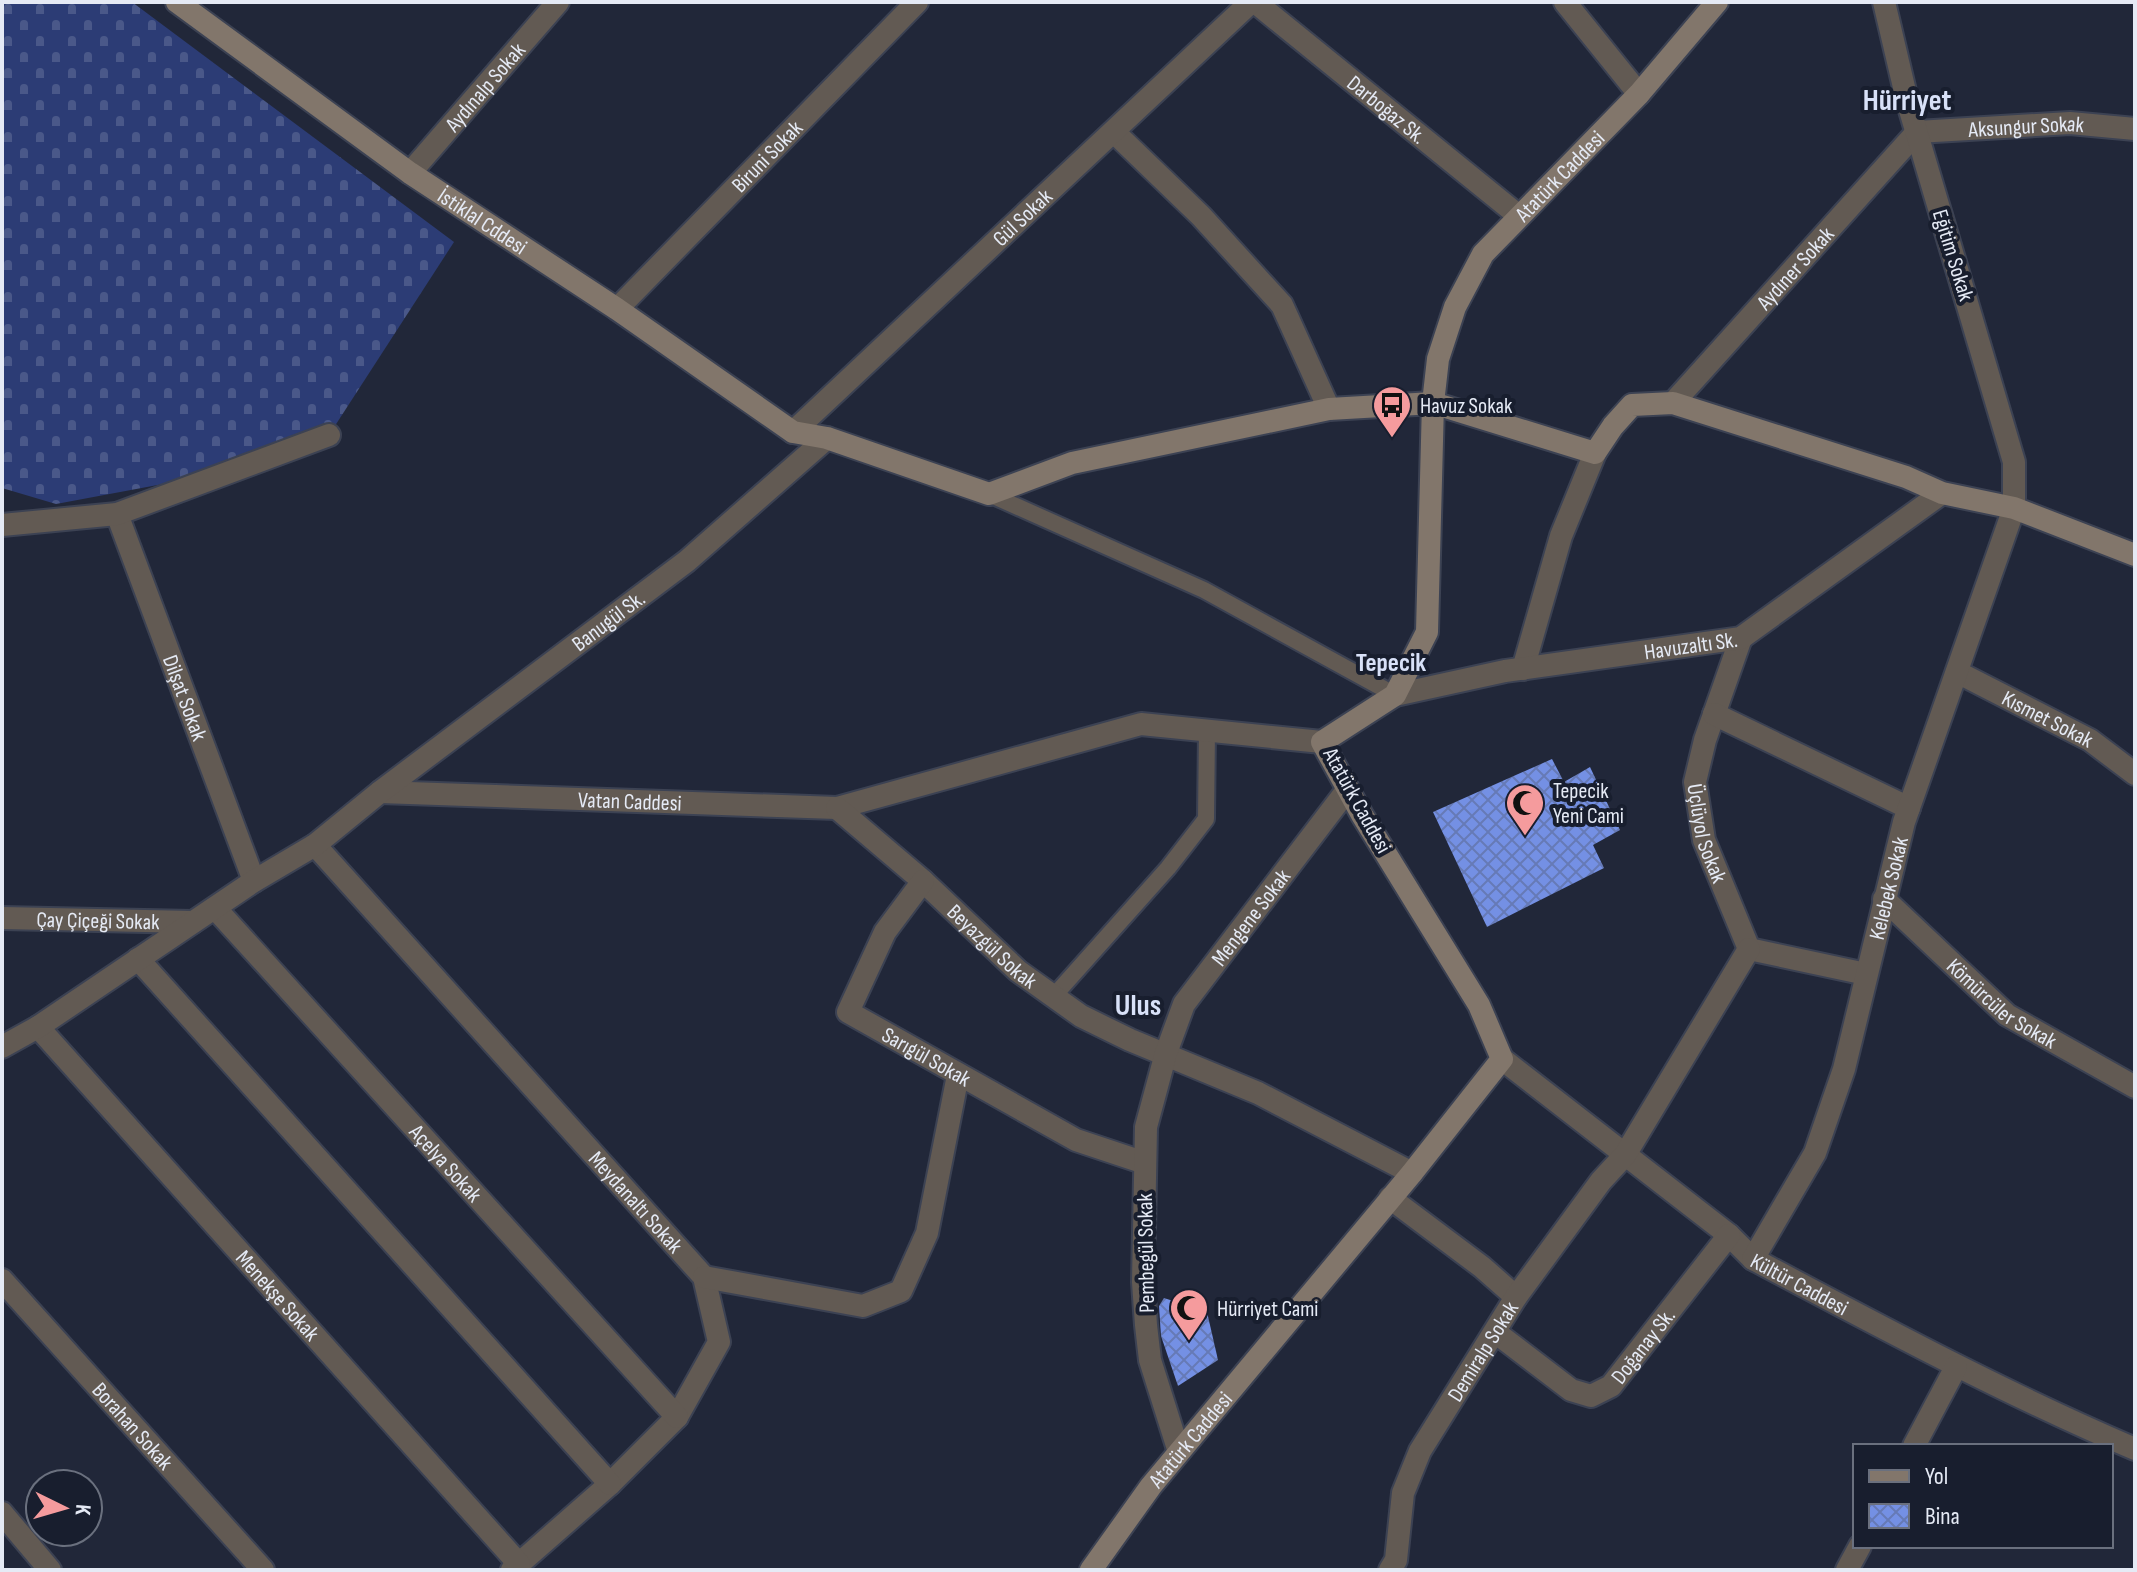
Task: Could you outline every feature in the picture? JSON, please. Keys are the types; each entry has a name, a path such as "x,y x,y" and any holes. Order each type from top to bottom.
{"main road":[{"name":"Atatürk Caddesi","path":"1091,1570 1151,1486 1412,1173 1502,1059 1479,1005 1322,742 1395,695 1427,632 1433,403 1438,359 1455,307 1483,254 1639,94 1717,2"},
{"name":"İstiklal Cddesi","path":"182,3 410,173 617,309 793,432"},
{"path":"793,432 827,438 989,494 1072,463 1329,409 1433,403 1595,453 1632,405 1673,403 1906,477 1942,493 2014,508 2135,555"}],"street":[{"name":"Aydınalp Sokak","path":"410,173 558,2"},
{"name":"Biruni Sokak","path":"617,309 917,2"},
{"name":"Gül Sokak","path":"793,432 1253,2"},
{"name":"Darboğaz Sk.","path":"1253,2 1519,216"},
{"path":"1565,2 1639,94"},
{"name":"Eğitim Sokak","path":"1884,2 1917,132 2014,462 2014,508"},
{"name":"Aksungur Sokak","path":"1917,132 2070,123 2135,129"},
{"path":"1114,132 1201,216 1282,305 1329,409"},
{"name":"Aydıner Sokak","path":"1673,403 1917,132"},
{"path":"2,525 117,514 329,435"},
{"name":"Banugül Sk.","path":"380,792 687,561 827,438"},
{"path":"1523,669 1561,536 1595,453"},
{"name":"Havuzaltı Sk.","path":"1395,695 1523,669 1741,638 1942,493"},
{"name":"Kelebek Sokak","path":"1753,1259 1815,1153 1844,1069 1909,808 2014,508"},
{"name":"Dilşat Sokak","path":"117,514 254,881"},
{"name":"Üçlüyol Sokak","path":"1741,638 1714,714 1695,782 1704,840 1749,949"},
{"name":"Kısmet Sokak","path":"1957,672 2090,740 2135,774"},
{"path":"1714,714 1909,808"},
{"name":"Vatan Caddesi","path":"380,792 837,808 1141,724 1322,742"},
{"name":"Mengene Sokak","path":"1166,1053 1184,1004 1348,789"},
{"path":"2,1047 38,1027 254,881 315,845 380,792"},
{"name":"Beyazgül Sokak","path":"837,808 923,881 1018,971 1081,1016 1130,1040 1258,1093 1412,1173"},
{"name":"Meydanaltı Sokak","path":"315,845 704,1277 719,1342 677,1417 610,1484 516,1567"},
{"name":"Sarıgül Sokak","path":"923,881 885,932 848,1012 1076,1140 1145,1163"},
{"name":"Kömürcüler Sokak","path":"1884,899 2007,1015 2135,1087"},
{"name":"Açelya Sokak","path":"215,908 677,1417"},
{"name":"Çay Çiçeği Sokak","path":"2,918 193,922"},
{"path":"1625,1155 1749,949 1866,974"},
{"path":"138,959 610,1484"},
{"name":"Menekşe Sokak","path":"38,1027 516,1567"},
{"name":"Pembegül Sokak","path":"1166,1053 1146,1127 1143,1282 1150,1360 1179,1452"},
{"name":"Kültür Caddesi","path":"1502,1059 1729,1235 1753,1259 1956,1367 2063,1419 2135,1449"},
{"path":"704,1277 863,1306 901,1291 927,1233 958,1075"},
{"name":"Demiralp Sokak","path":"1390,1570 1396,1560 1403,1493 1420,1451 1516,1297 1601,1181 1625,1155"},
{"path":"1390,1198 1482,1267 1516,1297"},
{"name":"Doğanay Sk.","path":"1495,1332 1571,1390 1591,1396 1611,1386 1729,1235"},
{"name":"Borahan Sokak","path":"2,1280 263,1570"},
{"path":"1915,1444 1956,1367"},
{"path":"2,1513 50,1570"},
{"path":"1847,1570 1859,1548"}],"lane":[{"path":"989,494 1204,590 1395,695"},
{"path":"1053,997 1168,868 1206,819 1207,730"}],"green space":[{"path":"2,2 132,2 454,242 329,435 211,475 56,504 2,488"}],"building":[{"name":"Tepecik Yeni Cami","path":"1552,759 1564,782 1590,767 1620,830 1593,845 1604,868 1487,927 1433,812"},
{"name":"Hürriyet Cami","path":"1164,1298 1207,1312 1218,1360 1178,1386 1161,1336 1159,1306"}],"place":[{"name":"Havuz Sokak","path":"1392,439"},
{"name":"Tepecik Yeni Cami","path":"1525,837"},
{"name":"Hürriyet Cami","path":"1189,1342"}],"district":[{"name":"Hürriyet","path":"1907,100"},
{"name":"Tepecik","path":"1391,662"},
{"name":"Ulus","path":"1138,1005"}]}
